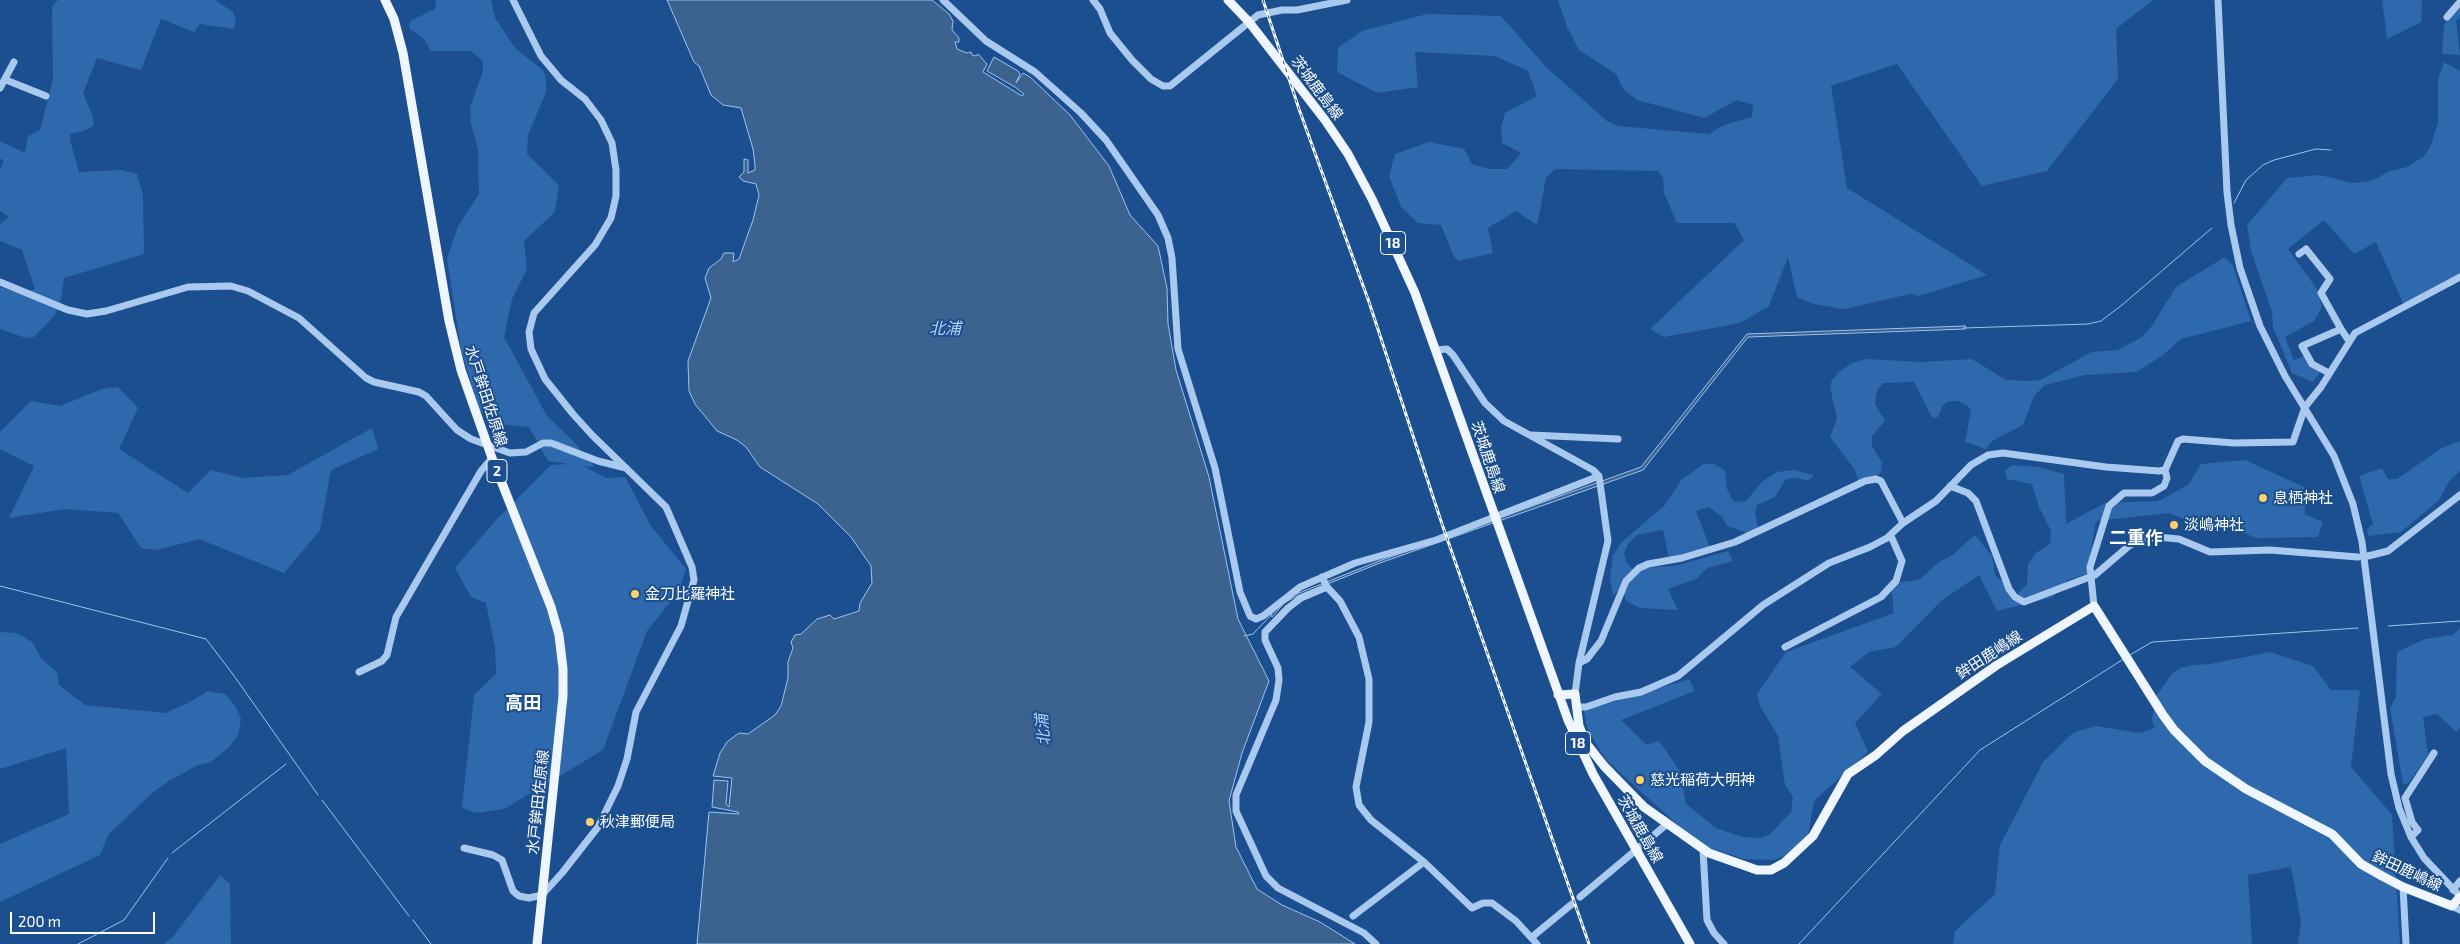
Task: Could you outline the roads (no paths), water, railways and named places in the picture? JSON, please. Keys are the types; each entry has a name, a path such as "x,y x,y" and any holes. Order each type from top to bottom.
{"main road":[{"name":"水戸鉾田佐原線","path":"385,0 394,19 403,53 454,345 474,411 556,619 563,669 563,696 537,944"},
{"name":"茨城鹿島線","path":"1228,0 1320,112 1359,174 1403,264 1436,350 1558,695 1594,774 1690,944"},
{"name":"鉾田鹿嶋線","path":"1575,694 1582,735 1604,766 1636,800 1703,850 1757,870 1778,868 1798,852 1813,836 1848,774 1876,755 1903,731 1997,665 2094,606 2163,715 2179,735 2205,760 2246,789 2332,834 2361,864 2403,887 2456,908 2458,894"},
{"path":"1558,695 1575,694"}],"street":[{"path":"464,848 493,855 502,860 513,891 519,896 529,898 542,895 598,827 606,814 627,758 636,712 681,626 692,590 692,567 666,507 592,435 545,379 531,349 529,332 534,313 595,245 611,218 616,196 616,170 612,143 601,120 585,99 560,80 541,56 513,0"},
{"path":"943,0 986,41 1035,72 1081,113 1106,140 1158,215 1168,238 1172,258 1178,349 1215,468 1240,592 1250,616 1256,619 1263,616 1288,595 1322,577 1355,563 1496,521 1601,481"},
{"path":"1093,0 1110,33 1132,60 1151,79 1163,86 1170,86 1258,14 1306,8 1347,0"},
{"path":"1306,8 1308,0"},
{"path":"2218,0 2226,183 2235,247 2260,326 2285,376 2334,456 2351,497 2362,542 2391,774 2399,808 2411,836 2428,862 2458,894"},
{"path":"2447,17 2460,2"},
{"path":"0,88 14,62"},
{"path":"6,80 46,96"},
{"path":"2300,254 2306,249 2330,279 2321,293 2349,341"},
{"path":"2094,606 2091,577 2092,558 2109,506 2117,497 2124,493 2152,493 2160,489 2167,482 2165,470 2180,439 2234,443 2293,442 2304,407 2321,387 2349,341 2359,330 2460,277"},
{"path":"0,282 62,307 87,314 102,312 188,287 231,286 248,291 299,318 366,378 374,382 419,392 426,396 457,430 466,437 505,452 521,453 547,442 598,461 628,469"},
{"path":"2329,373 2312,364 2302,346 2341,329"},
{"path":"1436,350 1446,349 1453,355 1490,408 1504,421 1593,470 1601,481 1607,548 1579,663 1575,694"},
{"path":"1530,435 1618,439"},
{"path":"1576,707 1586,707 1615,697 1641,692 1678,676 1763,605 1829,563 1870,547 1887,538 1903,523 1936,501 1975,462 1994,454 2106,467 2165,470"},
{"path":"359,672 382,661 387,655 396,617 481,471 492,458"},
{"path":"1579,663 1586,659 1601,640 1626,581 1639,568 1648,564 1690,556 1734,542 1865,481 1876,479 1881,481 1903,523"},
{"path":"1950,486 1968,493 1976,500 2009,589 2020,601 2030,601 2091,577 2130,545 2156,537 2179,539 2210,552 2278,550 2358,557"},
{"path":"2368,556 2388,551 2460,495"},
{"path":"1786,647 1881,597 1896,581 1902,561 1891,536 1887,538"},
{"path":"1322,577 1340,601 1359,637 1369,679 1369,722 1356,787 1359,805 1371,820 1424,862 1472,908 1483,903 1492,903 1532,937 1537,944"},
{"path":"1328,587 1301,598 1266,632 1265,640 1278,668 1276,700 1239,786 1236,795 1236,811 1259,862 1272,882 1294,896 1364,932 1376,944"},
{"path":"2411,836 2418,830 2412,822 2405,798 2434,753"},
{"path":"1594,774 1604,766"},
{"path":"1580,897 1667,824"},
{"path":"1703,850 1708,920 1714,933 1724,944"},
{"path":"1353,916 1424,862"},
{"path":"2458,894 2460,881"},
{"path":"2403,887 2406,944"},
{"path":"1532,937 1572,904"}],"water":[{"name":"北浦","path":"667,0 932,0 949,14 953,21 952,30 959,38 959,42 955,42 957,49 967,53 971,52 972,55 976,56 978,54 987,64 983,72 1022,96 1024,94 1015,87 987,71 994,57 1018,71 1020,74 1016,83 1023,73 1030,77 1070,115 1109,166 1130,215 1158,246 1167,288 1168,324 1176,370 1209,477 1238,619 1269,681 1242,753 1229,801 1236,847 1257,889 1282,905 1320,922 1355,944 697,944 709,812 739,814 738,812 712,807 714,780 728,781 726,804 729,807 732,778 713,776 720,753 727,742 739,733 748,734 775,715 781,706 788,678 788,662 793,648 791,642 795,635 801,634 817,619 830,615 834,619 859,611 860,603 872,583 871,566 851,537 818,504 760,467 746,447 737,440 717,431 695,404 689,391 688,361 711,298 705,278 709,268 721,259 724,253 734,253 733,262 739,259 753,220 759,195 756,184 743,181 739,177 744,172 744,159 748,160 748,173 755,170 753,149 741,108 723,105 711,95 699,66 694,62"},
{"path":"1965,326 1965,329 1748,337 1643,470 1380,563 1295,597 1284,603 1272,617 1270,614 1282,601 1294,595 1379,561 1641,467 1747,334"}],"waterway":[{"path":"2234,203 2246,180 2263,165 2274,160 2316,149 2331,150"},
{"path":"1964,328 2088,324 2101,321 2212,228"},
{"path":"0,586 206,639 318,795"},
{"path":"1244,636 1253,634 1272,614"},
{"path":"2388,626 2460,621"},
{"path":"2130,655 2152,642 2358,628"},
{"path":"1799,944 1980,750 2122,660"},
{"path":"172,853 286,764"},
{"path":"322,800 409,916"},
{"path":"78,944 124,920 168,858"},
{"path":"413,920 431,944"}],"railway":[{"path":"1263,0 1299,109 1369,302 1442,524 1589,944"}],"place":[{"name":"息栖神社","path":"2263,498"},
{"name":"淡嶋神社","path":"2174,525"},
{"name":"金刀比羅神社","path":"635,594"},
{"name":"慈光稲荷大明神","path":"1640,780"},
{"name":"秋津郵便局","path":"590,822"}],"district":[{"name":"二重作","path":"2136,538"},
{"name":"高田","path":"523,703"}]}
